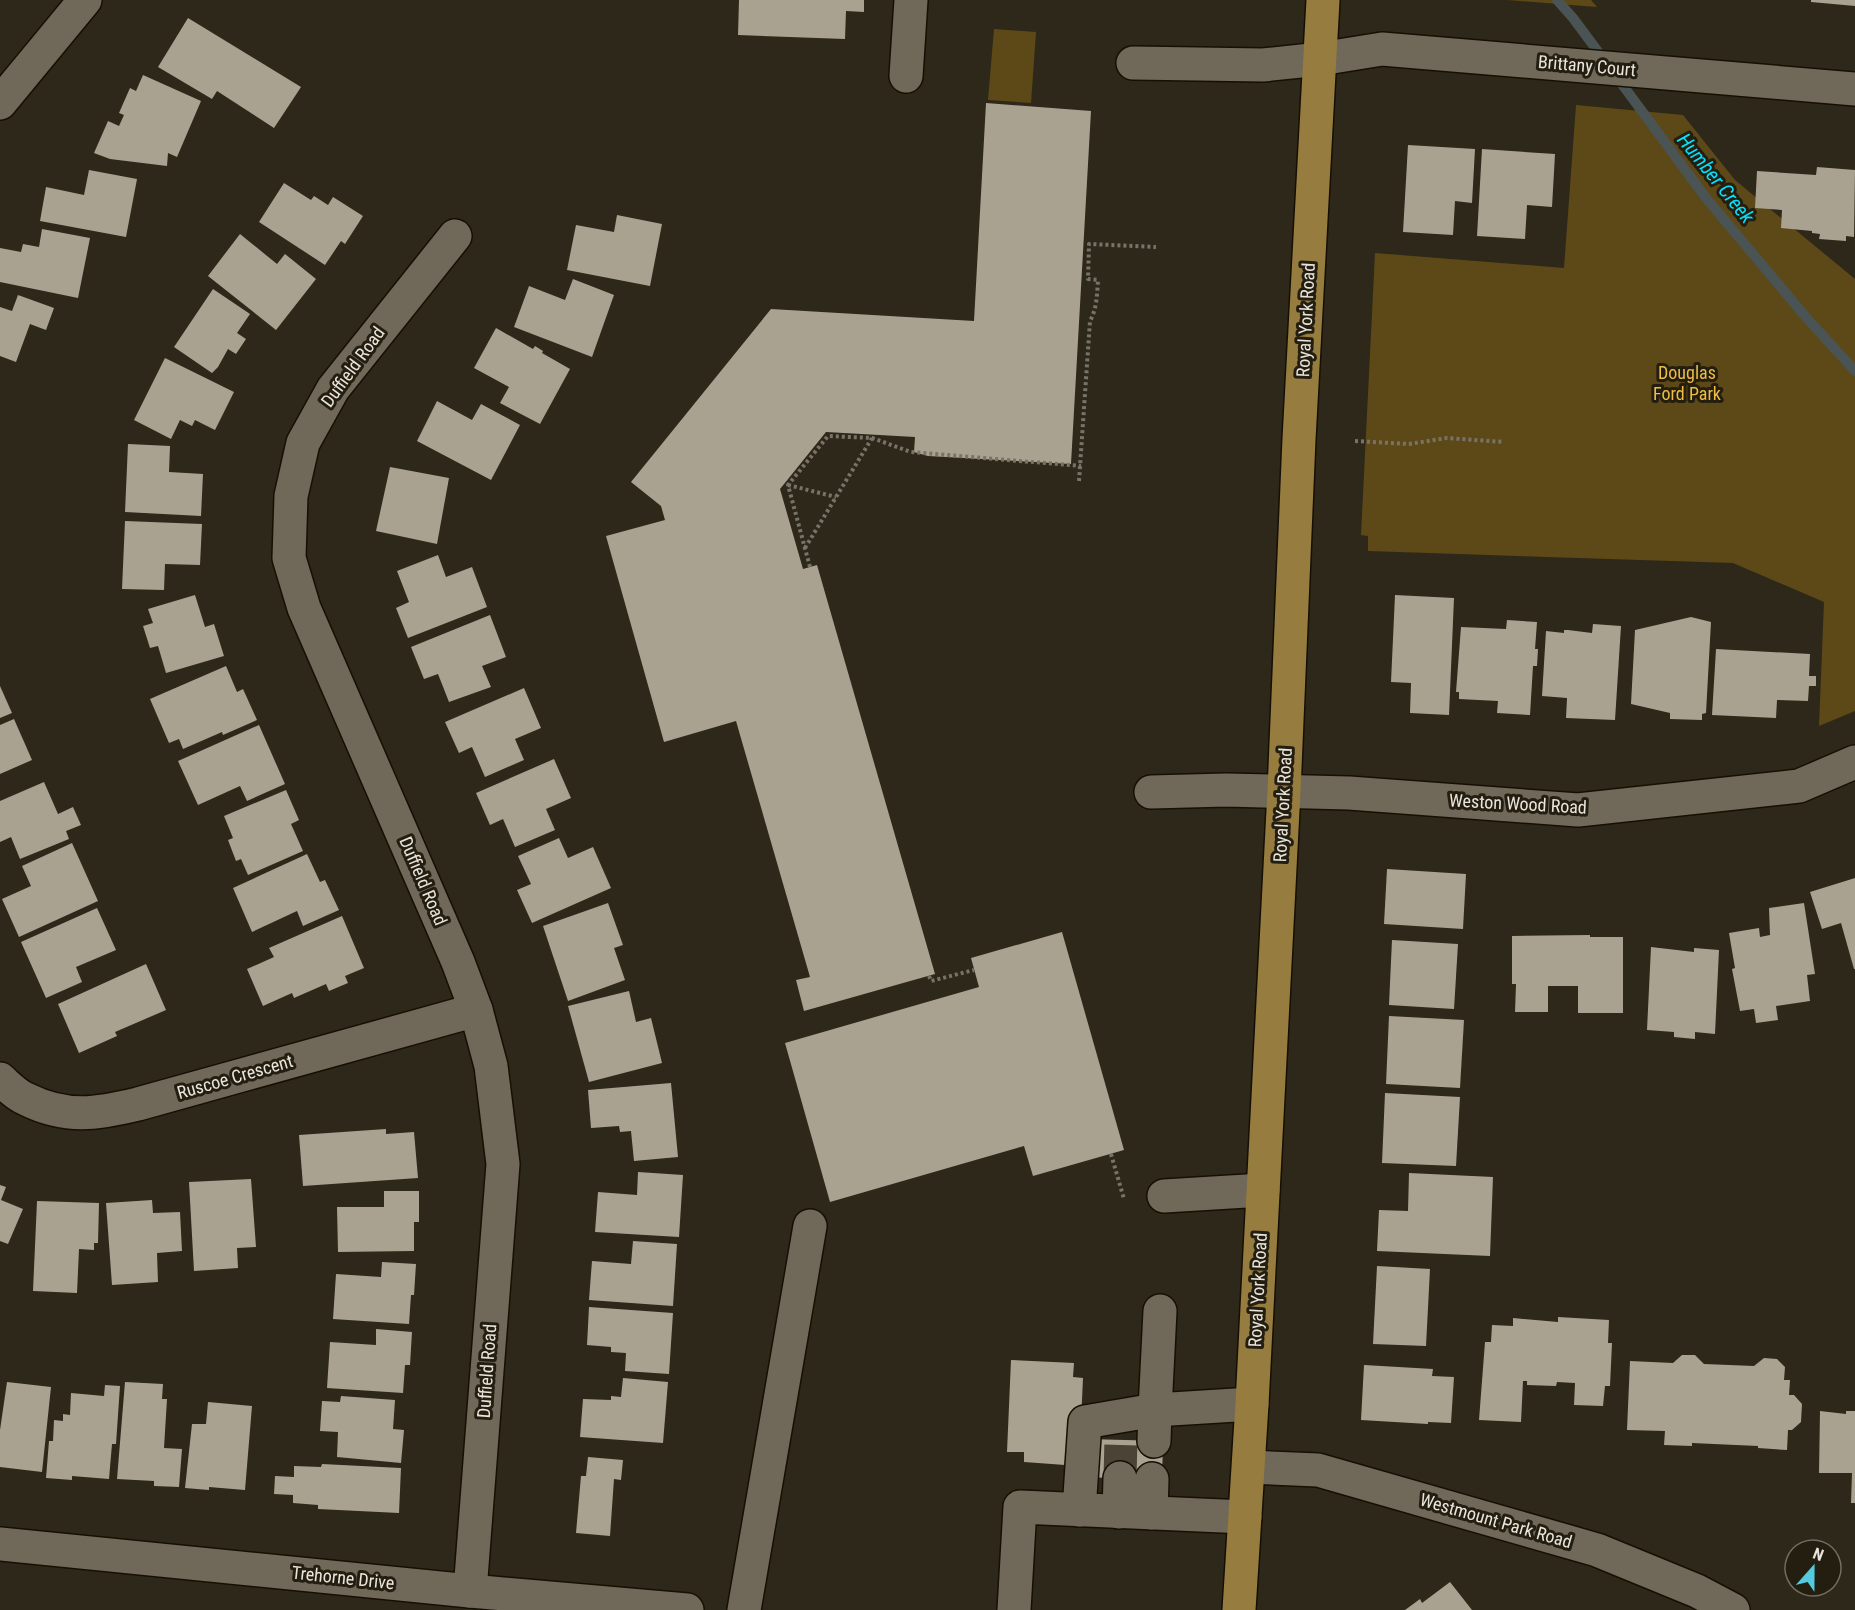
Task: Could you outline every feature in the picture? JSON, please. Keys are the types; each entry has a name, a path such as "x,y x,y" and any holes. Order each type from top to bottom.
{"main road":[{"name":"Royal York Road","path":"1239,1610 1249,1467 1284,791 1298,459 1323,0"}],"street":[{"path":"0,103 85,0"},
{"path":"906,76 911,0"},
{"name":"Brittany Court","path":"1133,63 1263,65 1382,49 1855,89"},
{"name":"Duffield Road","path":"455,236 333,389 303,443 291,496 289,558 304,608 458,962 476,1010 492,1066 503,1164 470,1591"},
{"name":"Weston Wood Road","path":"1151,792 1349,793 1578,810 1799,786 1855,762"},
{"name":"Ruscoe Crescent","path":"0,1079 24,1099 59,1112 99,1113 476,1010"},
{"path":"1164,1196 1263,1190"},
{"path":"744,1610 810,1226"},
{"path":"1155,1425 1160,1311"},
{"path":"1079,1510 1085,1422 1122,1427 1155,1425 1252,1404"},
{"name":"Westmount Park Road","path":"1249,1467 1318,1470 1597,1550 1697,1591 1733,1610"},
{"path":"1119,1512 1120,1478"},
{"path":"1151,1513 1152,1479"},
{"path":"1014,1610 1020,1507 1245,1517"},
{"name":"Trehorne Drive","path":"0,1544 470,1591 687,1610"}],"path":[{"path":"1079,481 1090,321 1096,310 1098,280 1088,279 1089,244 1156,247"},
{"path":"788,485 828,436 872,438 912,452 1080,466"},
{"path":"805,548 872,438"},
{"path":"1356,441 1421,444 1448,438 1504,442"},
{"path":"788,485 836,497"},
{"path":"788,485 810,567"},
{"path":"929,976 931,981 974,970"},
{"path":"1111,1154 1124,1199"}],"green space":[{"path":"1507,0 1591,0 1597,7"},
{"path":"994,29 1036,32 1031,103 988,100"},
{"name":"Douglas Ford Park","path":"1576,105 1683,115 1735,180 1855,279 1855,711 1819,726 1824,602 1733,563 1368,551 1368,536 1361,535 1375,253 1564,268"}],"building":[{"path":"739,0 864,0 864,12 846,11 845,39 738,35"},
{"path":"1811,0 1855,0 1855,6 1811,2"},
{"path":"188,18 301,87 274,128 217,91 212,99 158,67"},
{"path":"143,75 201,101 177,157 168,153 167,166 110,159 94,153 108,121 119,126 124,115 119,113 130,88 136,91"},
{"path":"986,103 1091,111 1071,464 928,456 914,452 915,437 826,432 780,489 803,569 817,565 935,974 804,1011 796,980 810,977 736,721 664,742 606,536 665,520 661,506 631,482 771,309 974,321"},
{"path":"1408,145 1475,149 1472,203 1455,201 1453,235 1403,232"},
{"path":"1482,149 1555,154 1552,207 1527,205 1525,239 1477,236"},
{"path":"1817,167 1855,170 1854,237 1846,236 1846,241 1819,239 1820,234 1812,233 1812,231 1781,228 1782,210 1755,208 1757,171 1816,175"},
{"path":"89,170 137,179 126,237 40,221 46,187 84,195"},
{"path":"284,183 311,200 314,196 328,205 333,197 363,216 345,244 341,241 325,265 259,222"},
{"path":"617,215 662,224 650,286 567,270 576,225 614,232"},
{"path":"42,229 90,238 78,298 0,282 0,248 21,252 23,244 39,247"},
{"path":"240,234 277,264 285,254 316,279 276,330 208,276"},
{"path":"573,279 614,295 592,357 514,327 529,286 565,300"},
{"path":"213,289 250,314 237,333 246,339 236,354 228,349 212,373 174,347"},
{"path":"18,295 54,308 46,330 30,324 16,362 0,356 0,307 12,311"},
{"path":"496,328 533,349 535,346 543,351 542,353 570,369 540,424 500,403 509,387 474,368"},
{"path":"165,358 234,392 215,430 195,420 192,426 180,420 171,439 134,420"},
{"path":"437,401 472,420 481,404 520,425 491,480 417,441"},
{"path":"128,444 170,446 169,472 203,474 201,516 125,512"},
{"path":"390,467 449,478 437,544 376,531"},
{"path":"125,521 202,524 200,565 165,564 164,590 122,589"},
{"path":"438,555 446,577 472,567 487,607 408,638 396,608 409,602 397,571"},
{"path":"195,595 205,627 214,624 224,656 166,673 158,646 150,648 143,626 153,623 148,609"},
{"path":"1395,595 1454,598 1449,715 1410,713 1411,683 1391,682"},
{"path":"490,615 506,657 482,666 491,687 449,702 438,674 424,679 411,647"},
{"path":"1691,617 1711,622 1706,713 1702,714 1702,720 1670,719 1670,713 1631,704 1635,630"},
{"path":"1507,620 1537,622 1535,649 1538,649 1537,666 1533,666 1530,715 1497,713 1498,701 1459,699 1459,692 1456,692 1461,627 1506,629"},
{"path":"1593,624 1621,626 1615,720 1566,718 1567,698 1542,696 1546,631 1564,633 1564,630 1568,630 1592,633"},
{"path":"1716,649 1810,654 1809,676 1816,676 1816,686 1809,686 1808,701 1777,700 1776,718 1712,715"},
{"path":"226,666 237,692 243,689 257,720 183,749 179,739 169,743 150,699"},
{"path":"0,686 12,713 0,718"},
{"path":"524,688 541,728 515,739 524,760 485,777 472,747 459,753 445,722"},
{"path":"14,719 32,760 0,774 0,725"},
{"path":"259,725 285,784 247,801 240,786 198,805 178,761"},
{"path":"554,759 571,798 546,809 555,830 515,847 503,819 490,825 476,793"},
{"path":"44,782 58,814 73,807 81,825 66,831 69,839 20,859 11,837 0,842 0,801"},
{"path":"286,790 299,820 291,824 303,851 248,875 241,859 236,861 228,840 233,838 224,816"},
{"path":"559,838 568,858 593,847 611,888 532,923 517,890 531,884 518,856"},
{"path":"72,843 98,901 19,937 2,899 31,886 22,866"},
{"path":"307,854 320,882 325,880 339,910 303,926 297,911 252,932 233,888"},
{"path":"1387,869 1466,874 1463,929 1384,924"},
{"path":"1855,878 1854,969 1841,923 1822,929 1810,892"},
{"path":"608,903 623,945 614,948 625,980 568,1001 543,926"},
{"path":"1804,903 1815,974 1807,975 1810,1001 1776,1006 1778,1020 1756,1023 1754,1009 1740,1011 1732,969 1735,968 1729,933 1759,928 1760,937 1770,935 1769,908"},
{"path":"97,908 116,950 76,967 82,982 46,998 21,942"},
{"path":"342,916 364,968 345,976 348,983 329,991 326,984 294,998 292,993 263,1006 247,969 274,957 269,948"},
{"path":"1062,932 1124,1150 1033,1176 1024,1146 830,1202 785,1043 979,987 971,958"},
{"path":"1590,935 1590,937 1623,937 1623,1013 1578,1013 1578,986 1548,986 1548,1012 1515,1012 1516,984 1512,984 1512,936"},
{"path":"1392,940 1458,944 1454,1009 1389,1005"},
{"path":"1651,947 1694,952 1694,948 1719,950 1715,1034 1695,1032 1695,1039 1674,1037 1674,1032 1647,1030"},
{"path":"146,964 166,1010 115,1032 117,1036 79,1053 58,1004"},
{"path":"629,991 636,1022 651,1018 662,1063 589,1082 568,1006"},
{"path":"1389,1016 1464,1020 1460,1088 1386,1084"},
{"path":"671,1083 678,1157 634,1161 631,1131 620,1132 619,1126 591,1128 588,1090"},
{"path":"1385,1093 1460,1097 1456,1166 1382,1163"},
{"path":"386,1129 386,1134 414,1132 418,1178 303,1186 299,1135"},
{"path":"638,1172 683,1175 679,1237 595,1232 598,1192 637,1195"},
{"path":"1409,1173 1493,1177 1490,1256 1377,1251 1379,1210 1408,1211"},
{"path":"251,1179 256,1247 237,1248 238,1268 194,1271 189,1182"},
{"path":"0,1185 6,1187 1,1200 23,1209 8,1244 0,1241"},
{"path":"384,1191 419,1191 419,1222 414,1222 414,1251 338,1252 337,1207 384,1207"},
{"path":"152,1200 153,1213 180,1212 182,1251 157,1253 158,1282 112,1285 106,1203"},
{"path":"37,1201 99,1203 98,1243 94,1243 94,1250 79,1249 77,1293 33,1291"},
{"path":"633,1241 677,1244 673,1306 589,1300 592,1261 631,1264"},
{"path":"382,1262 416,1264 409,1324 333,1319 336,1274 381,1277"},
{"path":"1377,1266 1430,1269 1426,1346 1373,1344"},
{"path":"589,1307 673,1313 669,1374 625,1371 626,1353 611,1352 611,1347 587,1345"},
{"path":"1558,1317 1609,1320 1608,1343 1612,1343 1610,1386 1605,1386 1603,1406 1574,1405 1575,1383 1557,1382 1556,1386 1527,1385 1527,1381 1523,1381 1521,1422 1479,1420 1485,1342 1491,1342 1492,1325 1513,1326 1513,1318 1558,1322"},
{"path":"376,1329 412,1332 410,1365 405,1365 403,1393 327,1388 330,1342 376,1345"},
{"path":"1682,1355 1695,1355 1704,1364 1754,1366 1764,1358 1777,1359 1785,1367 1784,1380 1790,1380 1789,1395 1794,1395 1802,1404 1801,1422 1792,1430 1788,1430 1787,1450 1758,1448 1758,1446 1692,1443 1692,1446 1664,1445 1665,1431 1627,1430 1630,1361 1673,1363"},
{"path":"1011,1360 1074,1363 1073,1377 1083,1378 1079,1466 1024,1462 1024,1452 1007,1452"},
{"path":"1364,1365 1433,1369 1432,1376 1454,1377 1451,1423 1361,1420"},
{"path":"623,1378 668,1382 663,1443 580,1437 583,1399 611,1400 611,1396 621,1397"},
{"path":"7,1382 51,1387 42,1472 0,1467 0,1430"},
{"path":"125,1382 163,1384 162,1399 167,1399 164,1448 182,1449 179,1487 154,1486 154,1481 117,1479"},
{"path":"105,1385 120,1386 116,1444 112,1444 109,1479 72,1476 72,1480 46,1478 49,1441 53,1441 54,1420 63,1421 63,1414 70,1415 71,1393 104,1396"},
{"path":"341,1396 395,1400 393,1429 404,1430 401,1463 337,1457 338,1432 320,1431 322,1401 340,1402"},
{"path":"208,1402 252,1406 245,1490 185,1488 192,1424 206,1424"},
{"path":"1820,1411 1846,1414 1846,1411 1855,1411 1855,1503 1851,1503 1852,1473 1819,1473"},
{"path":"1087,1439 1163,1441 1162,1480 1085,1477"},
{"path":"588,1457 623,1460 621,1480 614,1479 610,1536 576,1533 581,1476 586,1476"},
{"path":"322,1464 401,1468 399,1513 318,1509 318,1505 293,1503 293,1495 274,1494 275,1476 294,1477 294,1466 321,1467"},
{"path":"1450,1582 1472,1610 1405,1610 1420,1599 1422,1603"}],"waterway":[{"name":"Humber Creek","path":"1557,0 1605,61"},
{"name":"Humber Creek","path":"1616,76 1706,198 1805,316 1855,371"}],"tunnel":[{"path":"1120,1478 1121,1439"}]}
